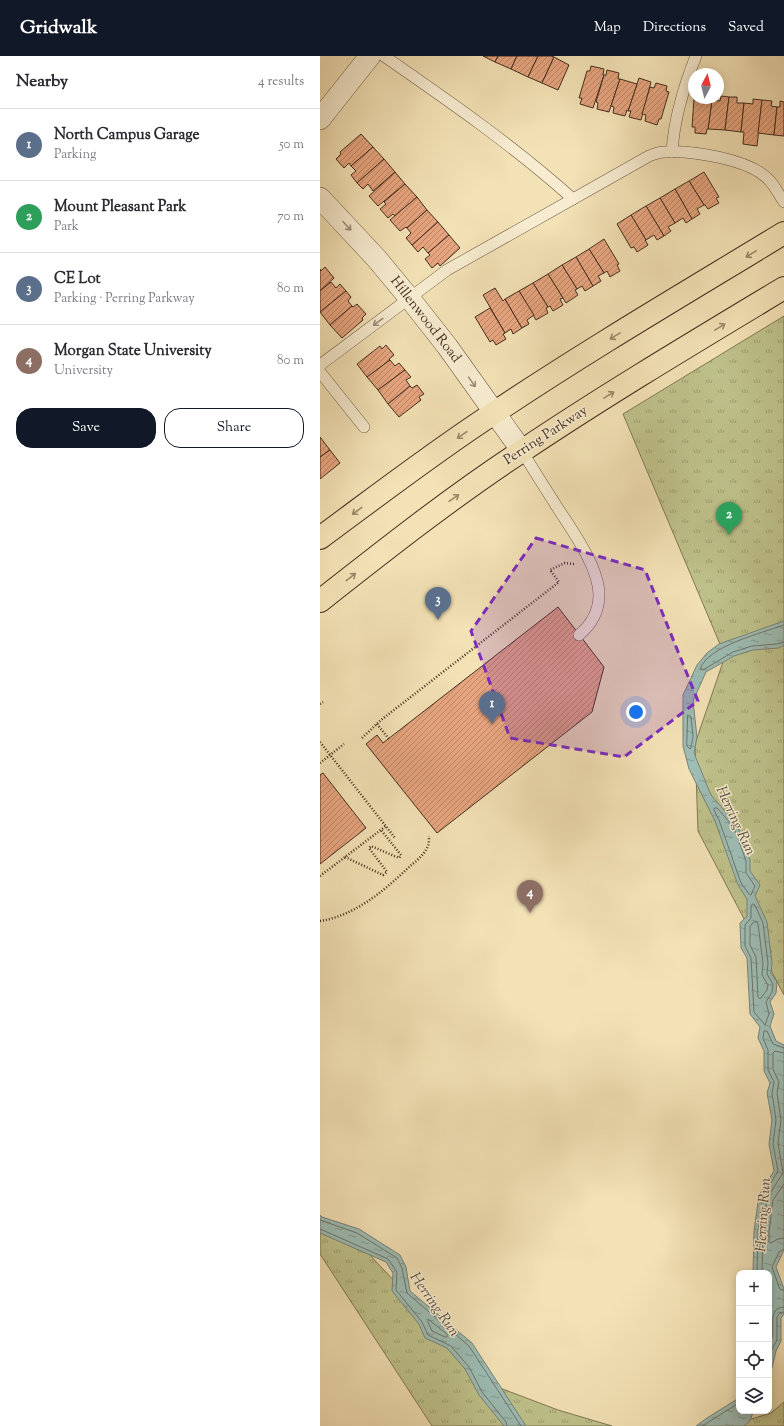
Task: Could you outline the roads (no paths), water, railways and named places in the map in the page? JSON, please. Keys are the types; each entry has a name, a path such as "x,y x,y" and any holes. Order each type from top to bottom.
{"main road":[{"path":"320,538 410,471 494,413 648,315 784,234"},
{"name":"Perring Parkway","path":"320,601 438,509 522,451 672,356 784,288"}],"street":[{"path":"320,119 370,56"},
{"name":"Hillenwood Road","path":"320,198 377,259 410,298 447,346 522,451"}],"lane":[{"path":"384,56 528,160 573,199"},
{"path":"672,152 673,133 688,76 696,56"},
{"path":"320,364 447,270 649,156 663,152 696,153 728,160 756,170 768,179 784,202"},
{"path":"320,372 364,427"},
{"path":"522,451 580,544 590,563 597,584 599,594 597,612 588,628 580,635"}],"water":[{"name":"Herring Run","path":"784,621 784,645 779,648 753,650 734,656 706,672 693,701 697,737 694,753 711,795 737,825 750,860 750,871 760,885 755,896 767,922 772,963 771,973 777,982 776,993 770,1002 774,1014 770,1026 776,1041 784,1045 784,1250 776,1267 784,1289 784,1314 781,1318 781,1341 776,1351 772,1368 772,1270 753,1270 754,1231 759,1195 774,1171 769,1144 772,1120 767,1093 770,1083 764,1071 764,1051 758,1038 760,1027 750,1014 747,958 741,948 740,923 747,916 747,899 738,885 715,821 689,769 683,746 683,695 697,665 707,653 719,644"},
{"name":"Herring Run","path":"320,1215 322,1217 359,1229 400,1255 406,1267 410,1291 472,1343 526,1426 504,1426 479,1395 465,1369 447,1348 425,1338 419,1324 392,1291 393,1273 386,1262 320,1233"},
{"path":"736,1400 736,1414 753,1414 749,1422 744,1426 696,1426"}],"place":[{"name":"Mount Pleasant Park","path":"729,535"},
{"name":"CE Lot","path":"438,620"},
{"name":"North Campus Garage","path":"492,724"},
{"name":"Morgan State University","path":"530,913"}]}
